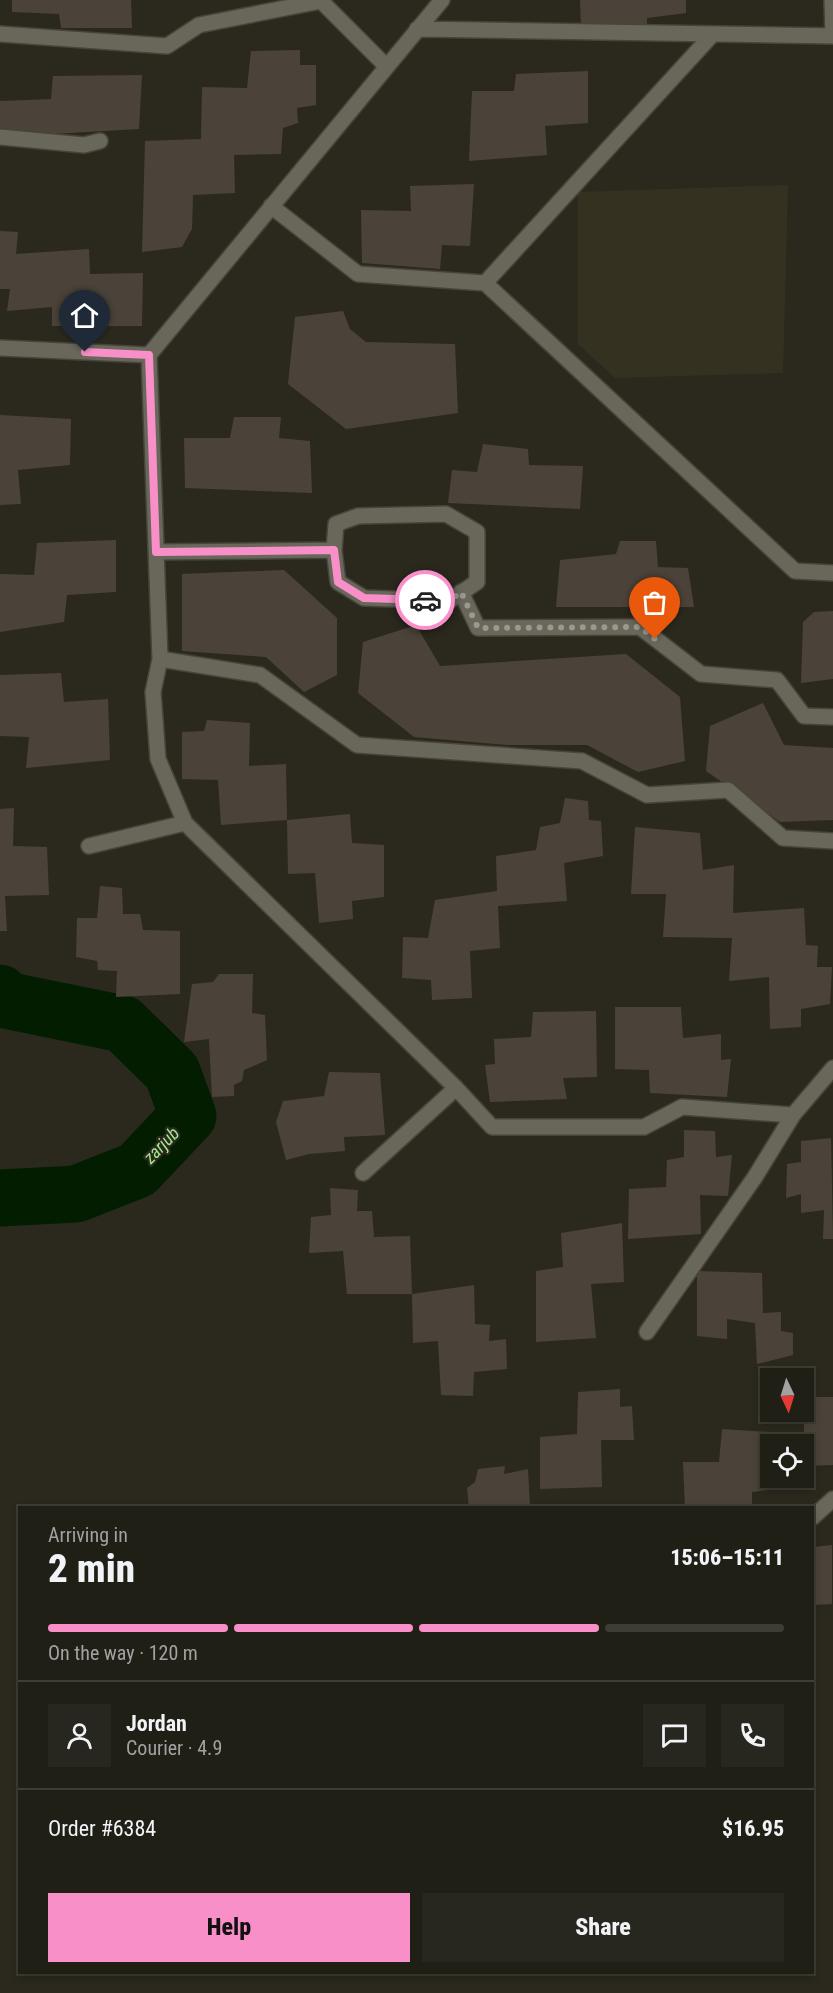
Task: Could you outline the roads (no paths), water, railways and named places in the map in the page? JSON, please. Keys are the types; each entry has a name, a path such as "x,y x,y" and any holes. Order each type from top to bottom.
{"street":[{"path":"442,0 149,355 160,659 153,692 158,759 185,823 456,1088 492,1127 644,1127 682,1107 793,1115"},
{"path":"417,30 833,36 832,0"},
{"path":"0,34 167,46 198,25 321,1 386,66"},
{"path":"485,283 712,35"},
{"path":"0,137 84,145 100,141"},
{"path":"271,206 358,274 485,283 795,571 833,573"},
{"path":"0,348 149,355"},
{"path":"446,514 477,532 477,582 449,601 364,598 338,582 334,550 336,524 358,516 446,514"},
{"path":"156,552 334,550"},
{"path":"461,592 478,628 640,627 701,675 777,680 804,716 833,717"},
{"path":"160,659 260,675 357,745 582,761 647,795 728,790 783,838 833,841"},
{"path":"88,846 185,823"},
{"path":"647,1332 755,1177 793,1115 833,1068"},
{"path":"363,1173 456,1088"},
{"path":"814,1516 833,1500"}],"waterway":[{"name":"zarjub","path":"0,993 5,1000 123,1024 172,1072 188,1116 137,1170 76,1194 0,1198"}]}
